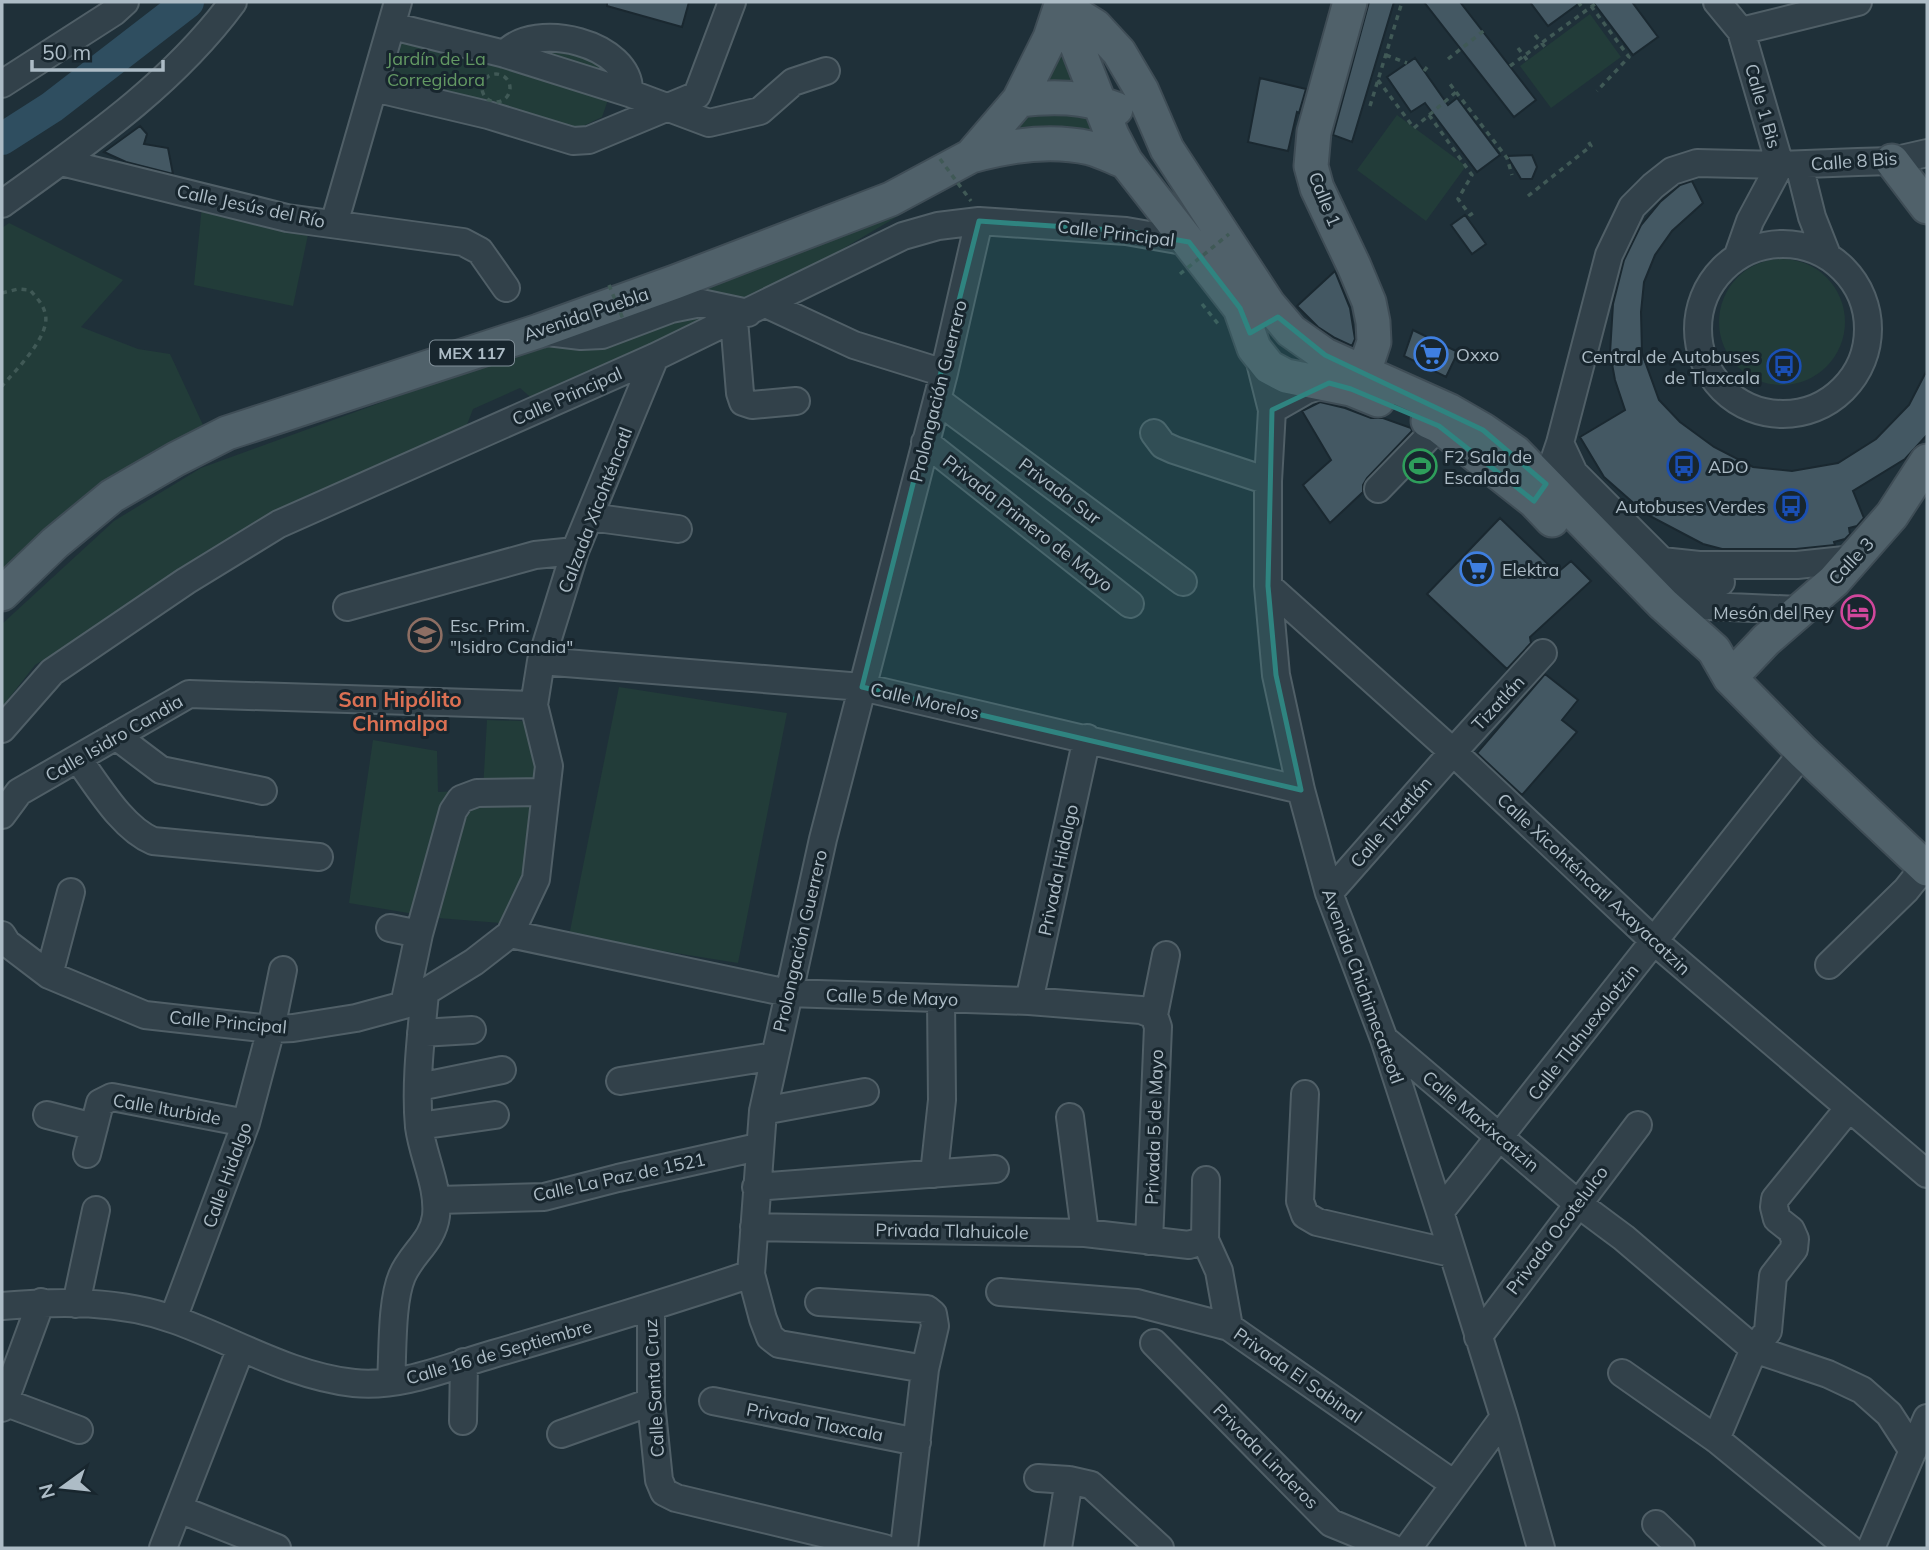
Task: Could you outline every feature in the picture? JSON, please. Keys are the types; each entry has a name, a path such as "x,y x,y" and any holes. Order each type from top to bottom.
{"main road":[{"name":"Calle 1","path":"1348,381 1374,342 1373,322 1369,302 1317,188 1311,166 1314,132 1350,2"},
{"path":"1058,3 1098,102 1126,162 1240,308 1255,347 1269,367 1286,376 1348,381 1450,411 1515,452 1650,580 1714,650 1730,678 1926,867"},
{"path":"1058,3 1095,26 1119,52 1142,92 1167,149 1278,317 1291,331 1325,355 1348,381 1551,486 1698,665 1730,678"},
{"name":"MEX 117","path":"1019,100 1050,38 1058,3"},
{"path":"1019,100 1045,97 1098,102 1120,111 1167,149"},
{"name":"Avenida Puebla","path":"2,594 55,543 112,496 227,433 539,331 891,199 956,158 1019,100"},
{"path":"956,158 1000,148 1062,144 1092,148 1126,162"},
{"path":"1892,161 1927,207"},
{"path":"1255,347 1267,321 1278,317"},
{"name":"Calle 3","path":"1730,678 1766,640 1844,570 1892,515 1927,461"}],"street":[{"path":"2,84 114,12 125,2"},
{"path":"2,204 61,162 166,78 209,34 233,2"},
{"name":"Calle 1 Bis","path":"1551,486 1609,255 1632,207 1672,171 1697,163 1790,165 1741,31 1717,2"},
{"path":"1741,31 1858,2"},
{"path":"374,88 488,115 573,141 589,140 697,95 723,9"},
{"path":"334,224 395,14 505,54 629,93 709,123 760,111 793,82 826,71"},
{"name":"Calle 8 Bis","path":"1790,165 1892,161 1927,153"},
{"name":"Calle Jesús del Río","path":"61,162 287,218 463,242 480,251 506,288"},
{"path":"1738,255 1750,221 1790,165"},
{"path":"1790,165 1827,255"},
{"name":"Calle Principal","path":"2,729 52,672 186,581 279,524 655,357 903,236 975,211 1189,242"},
{"name":"Prolongación Guerrero","path":"925,1369 779,1344 770,1337 763,1320 751,1274 762,1111 823,839 944,373 975,211"},
{"path":"1799,244 1827,255 1850,275 1867,315 1867,344 1852,379 1822,406 1792,415 1751,409 1733,399 1714,380 1698,345 1701,301 1717,275 1738,255 1756,246 1799,244"},
{"path":"539,331 580,337 601,335 671,309 701,303 749,312 944,373"},
{"path":"749,312 740,393 743,402 752,405 796,401"},
{"name":"Avenida Chichimecateotl","path":"1255,347 1272,410 1268,481 1268,586 1276,675 1301,790 1329,893 1384,1039 1440,1212 1504,1417 1541,1548"},
{"name":"Calzada Xicohténcatl","path":"534,705 541,661 575,551 655,357"},
{"path":"1272,410 1307,390 1348,381"},
{"name":"Privada Sur","path":"937,400 1183,582"},
{"path":"1378,489 1439,426"},
{"path":"1154,433 1163,445 1174,450 1268,481"},
{"name":"Privada Primero de Mayo","path":"925,442 1130,604"},
{"path":"590,517 678,529"},
{"path":"347,607 535,555 575,551"},
{"path":"1650,580 1844,570"},
{"path":"1650,580 1799,610"},
{"name":"Calle Xicohténcatl Axayacatzin","path":"1268,586 1452,752 1654,942 1927,1174"},
{"name":"Tizatlán","path":"1452,752 1543,653"},
{"name":"Calle Morelos","path":"541,661 862,687 1301,790"},
{"name":"Calle Isidro Candia","path":"2,815 19,792 189,694 534,705"},
{"name":"Calle Principal","path":"2,935 7,943 49,975 145,1015 271,1029 293,1028 356,1018 414,999 474,962 510,934 536,878 549,765 534,705"},
{"path":"116,736 161,770 263,791"},
{"name":"Privada Hidalgo","path":"1029,1001 1087,738"},
{"name":"Calle Tizatlán","path":"1329,893 1452,752"},
{"name":"Calle Tlahuexolotzin","path":"1440,1212 1804,752"},
{"path":"78,759 129,825 139,835 153,841 319,858"},
{"path":"391,1382 396,1306 402,1275 429,1238 436,1220 438,1200 425,1159 419,1126 421,1033 414,999 419,934 453,811 461,799 477,793 546,792"},
{"path":"1829,965 1926,867"},
{"path":"49,975 71,892"},
{"path":"390,928 419,934"},
{"name":"Calle 5 de Mayo","path":"510,934 788,993 1029,1001 1141,1010 1154,1015"},
{"name":"Privada 5 de Mayo","path":"1149,1241 1158,1027 1154,1015 1166,955"},
{"name":"Calle Hidalgo","path":"173,1319 246,1123 271,1029 283,970"},
{"path":"934,1174 942,1100 941,999"},
{"path":"421,1033 472,1030"},
{"name":"Calle Maxixcatzin","path":"1384,1039 1754,1349"},
{"path":"620,1082 775,1056"},
{"path":"419,1087 502,1070"},
{"path":"762,1111 865,1092"},
{"path":"1305,1094 1300,1201 1305,1215 1317,1222 1451,1253"},
{"name":"Calle Iturbide","path":"87,1154 100,1103 112,1097 246,1123"},
{"path":"1716,1439 1754,1349 1768,1332 1773,1276 1794,1249 1795,1239 1791,1230 1777,1220 1775,1199 1848,1109"},
{"path":"47,1115 94,1127"},
{"path":"419,1126 495,1115"},
{"path":"1070,1117 1085,1233"},
{"name":"Privada Ocotelulco","path":"1478,1337 1638,1125"},
{"name":"Calle La Paz de 1521","path":"438,1200 544,1197 758,1147"},
{"path":"756,1187 995,1169"},
{"path":"1206,1180 1205,1240 1219,1271 1229,1327"},
{"path":"76,1304 96,1210"},
{"name":"Privada Tlahuicole","path":"754,1227 1085,1233 1189,1245 1205,1240"},
{"name":"Calle 16 de Septiembre","path":"2,1306 41,1302 123,1307 173,1319 312,1375 355,1383 391,1382 446,1369 651,1308 751,1274"},
{"name":"Privada El Sabinal","path":"1000,1292 1137,1303 1229,1327 1454,1484"},
{"path":"41,1302 3,1405 79,1430"},
{"path":"819,1302 927,1309 933,1314 935,1326 925,1369 904,1548"},
{"name":"Calle Santa Cruz","path":"651,1308 651,1402 659,1480 664,1492 676,1498 884,1548"},
{"name":"Privada Linderos","path":"1154,1343 1331,1523 1392,1548"},
{"path":"163,1548 241,1348"},
{"path":"1754,1349 1828,1374 1862,1390 1889,1414 1913,1451"},
{"path":"463,1421 464,1362"},
{"path":"1622,1373 1868,1547 1927,1418"},
{"name":"Privada Tlaxcala","path":"713,1401 917,1442"},
{"path":"561,1434 651,1402"},
{"path":"1408,1548 1504,1417"},
{"path":"1038,1478 1091,1485 1160,1548"},
{"path":"1058,1548 1069,1480"},
{"path":"179,1509 277,1548"},
{"path":"1657,1524 1681,1548"}],"path":[{"path":"1370,106 1402,2"},
{"path":"1578,2 1585,11"},
{"path":"1510,66 1526,58 1593,5 1629,57 1597,91"},
{"path":"1448,59 1486,29"},
{"path":"1535,34 1543,45"},
{"path":"1518,48 1526,58"},
{"path":"1386,55 1407,63"},
{"path":"1424,71 1428,66"},
{"path":"490,75 504,76 509,83 508,96 500,101 492,101 484,95 484,82 490,75"},
{"path":"1378,80 1414,128 1456,92"},
{"path":"1450,84 1507,158 1512,175"},
{"path":"1429,115 1472,175 1458,199 1470,215 1473,213"},
{"path":"1528,196 1591,146 1587,139"},
{"path":"956,158 975,211"},
{"path":"1180,274 1229,234"},
{"path":"609,285 623,319"},
{"path":"2,293 18,289 30,290 46,314 46,326 34,348 2,386"}],"highlighted area":[{"path":"979,221 1126,231 1189,242 1240,308 1250,333 1278,317 1325,355 1483,430 1546,484 1534,501 1439,426 1351,389 1329,383 1272,410 1268,586 1276,675 1301,790 862,687"}],"green space":[{"path":"1590,14 1621,57 1551,108 1520,66"},
{"name":"Jardín de La Corregidora","path":"403,37 609,97 602,117 579,128 393,78"},
{"path":"527,44 598,55 623,88 524,57"},
{"path":"1064,47 1082,89 1042,91"},
{"path":"1083,108 1099,138 1011,135 1027,113"},
{"path":"1397,115 1466,166 1426,221 1357,170"},
{"path":"202,206 309,230 293,306 194,285"},
{"path":"905,212 751,303 535,401 520,388 473,409 463,435 273,519 35,665 2,707 2,624 114,521 201,468"},
{"path":"9,223 123,280 81,327 138,349 170,354 203,425 69,509 2,574 2,228"},
{"path":"1782,259 1806,263 1827,277 1841,298 1845,322 1841,346 1827,367 1806,381 1782,385 1758,381 1737,367 1723,346 1719,322 1723,298 1737,277 1758,263"},
{"path":"619,687 787,713 738,963 569,936"},
{"path":"487,720 522,721 541,755 528,863 512,924 438,918 349,903 373,740 437,751 438,792 483,790"}],"building":[{"path":"607,2 689,2 682,27 607,6"},
{"path":"1369,2 1394,2 1352,142 1333,135"},
{"path":"1424,2 1460,2 1536,100 1514,117"},
{"path":"1530,2 1581,2 1548,26"},
{"path":"1593,2 1632,2 1658,37 1633,55"},
{"path":"1415,58 1448,105 1457,98 1500,155 1477,172 1425,103 1411,112 1387,77"},
{"path":"1260,78 1306,89 1299,113 1297,112 1288,151 1248,142"},
{"path":"140,126 147,134 144,144 168,148 173,174 126,162 104,152"},
{"path":"1532,155 1537,167 1532,179 1521,179 1507,156"},
{"path":"1692,181 1703,203 1672,231 1655,255 1644,282 1641,312 1642,353 1659,400 1680,422 1714,447 1753,467 1792,471 1838,463 1876,439 1909,405 1927,370 1927,435 1905,459 1853,491 1864,518 1857,526 1849,528 1850,534 1845,539 1834,542 1835,545 1796,549 1722,549 1703,544 1646,514 1604,477 1580,437 1625,410 1610,353 1613,304 1624,260 1641,225 1660,202 1680,185"},
{"path":"1465,215 1486,244 1472,254 1451,225"},
{"path":"1335,271 1350,308 1355,339 1352,346 1318,327 1297,306"},
{"name":"Oxxo","path":"1413,330 1458,352 1446,377 1404,356"},
{"path":"1320,402 1371,418 1383,418 1411,428 1412,431 1367,478 1363,492 1330,523 1303,485 1331,460 1302,411"},
{"path":"1500,518 1557,573 1571,561 1591,581 1530,637 1531,643 1507,669 1427,594"},
{"path":"1545,674 1578,700 1562,720 1577,732 1522,795 1477,753"}],"waterway":[{"path":"2,139 52,107 188,2"}],"place":[{"name":"Oxxo","path":"1431,354"},
{"name":"Central de Autobuses de Tlaxcala","path":"1784,366"},
{"name":"F2 Sala de Escalada","path":"1420,466"},
{"name":"ADO","path":"1684,466"},
{"name":"Autobuses Verdes","path":"1791,506"},
{"name":"Elektra","path":"1477,569"},
{"name":"Mesón del Rey","path":"1858,612"},
{"name":"Esc. Prim. \"Isidro Candia\"","path":"425,635"}],"district":[{"name":"San Hipólito Chimalpa","path":"400,711"}]}
